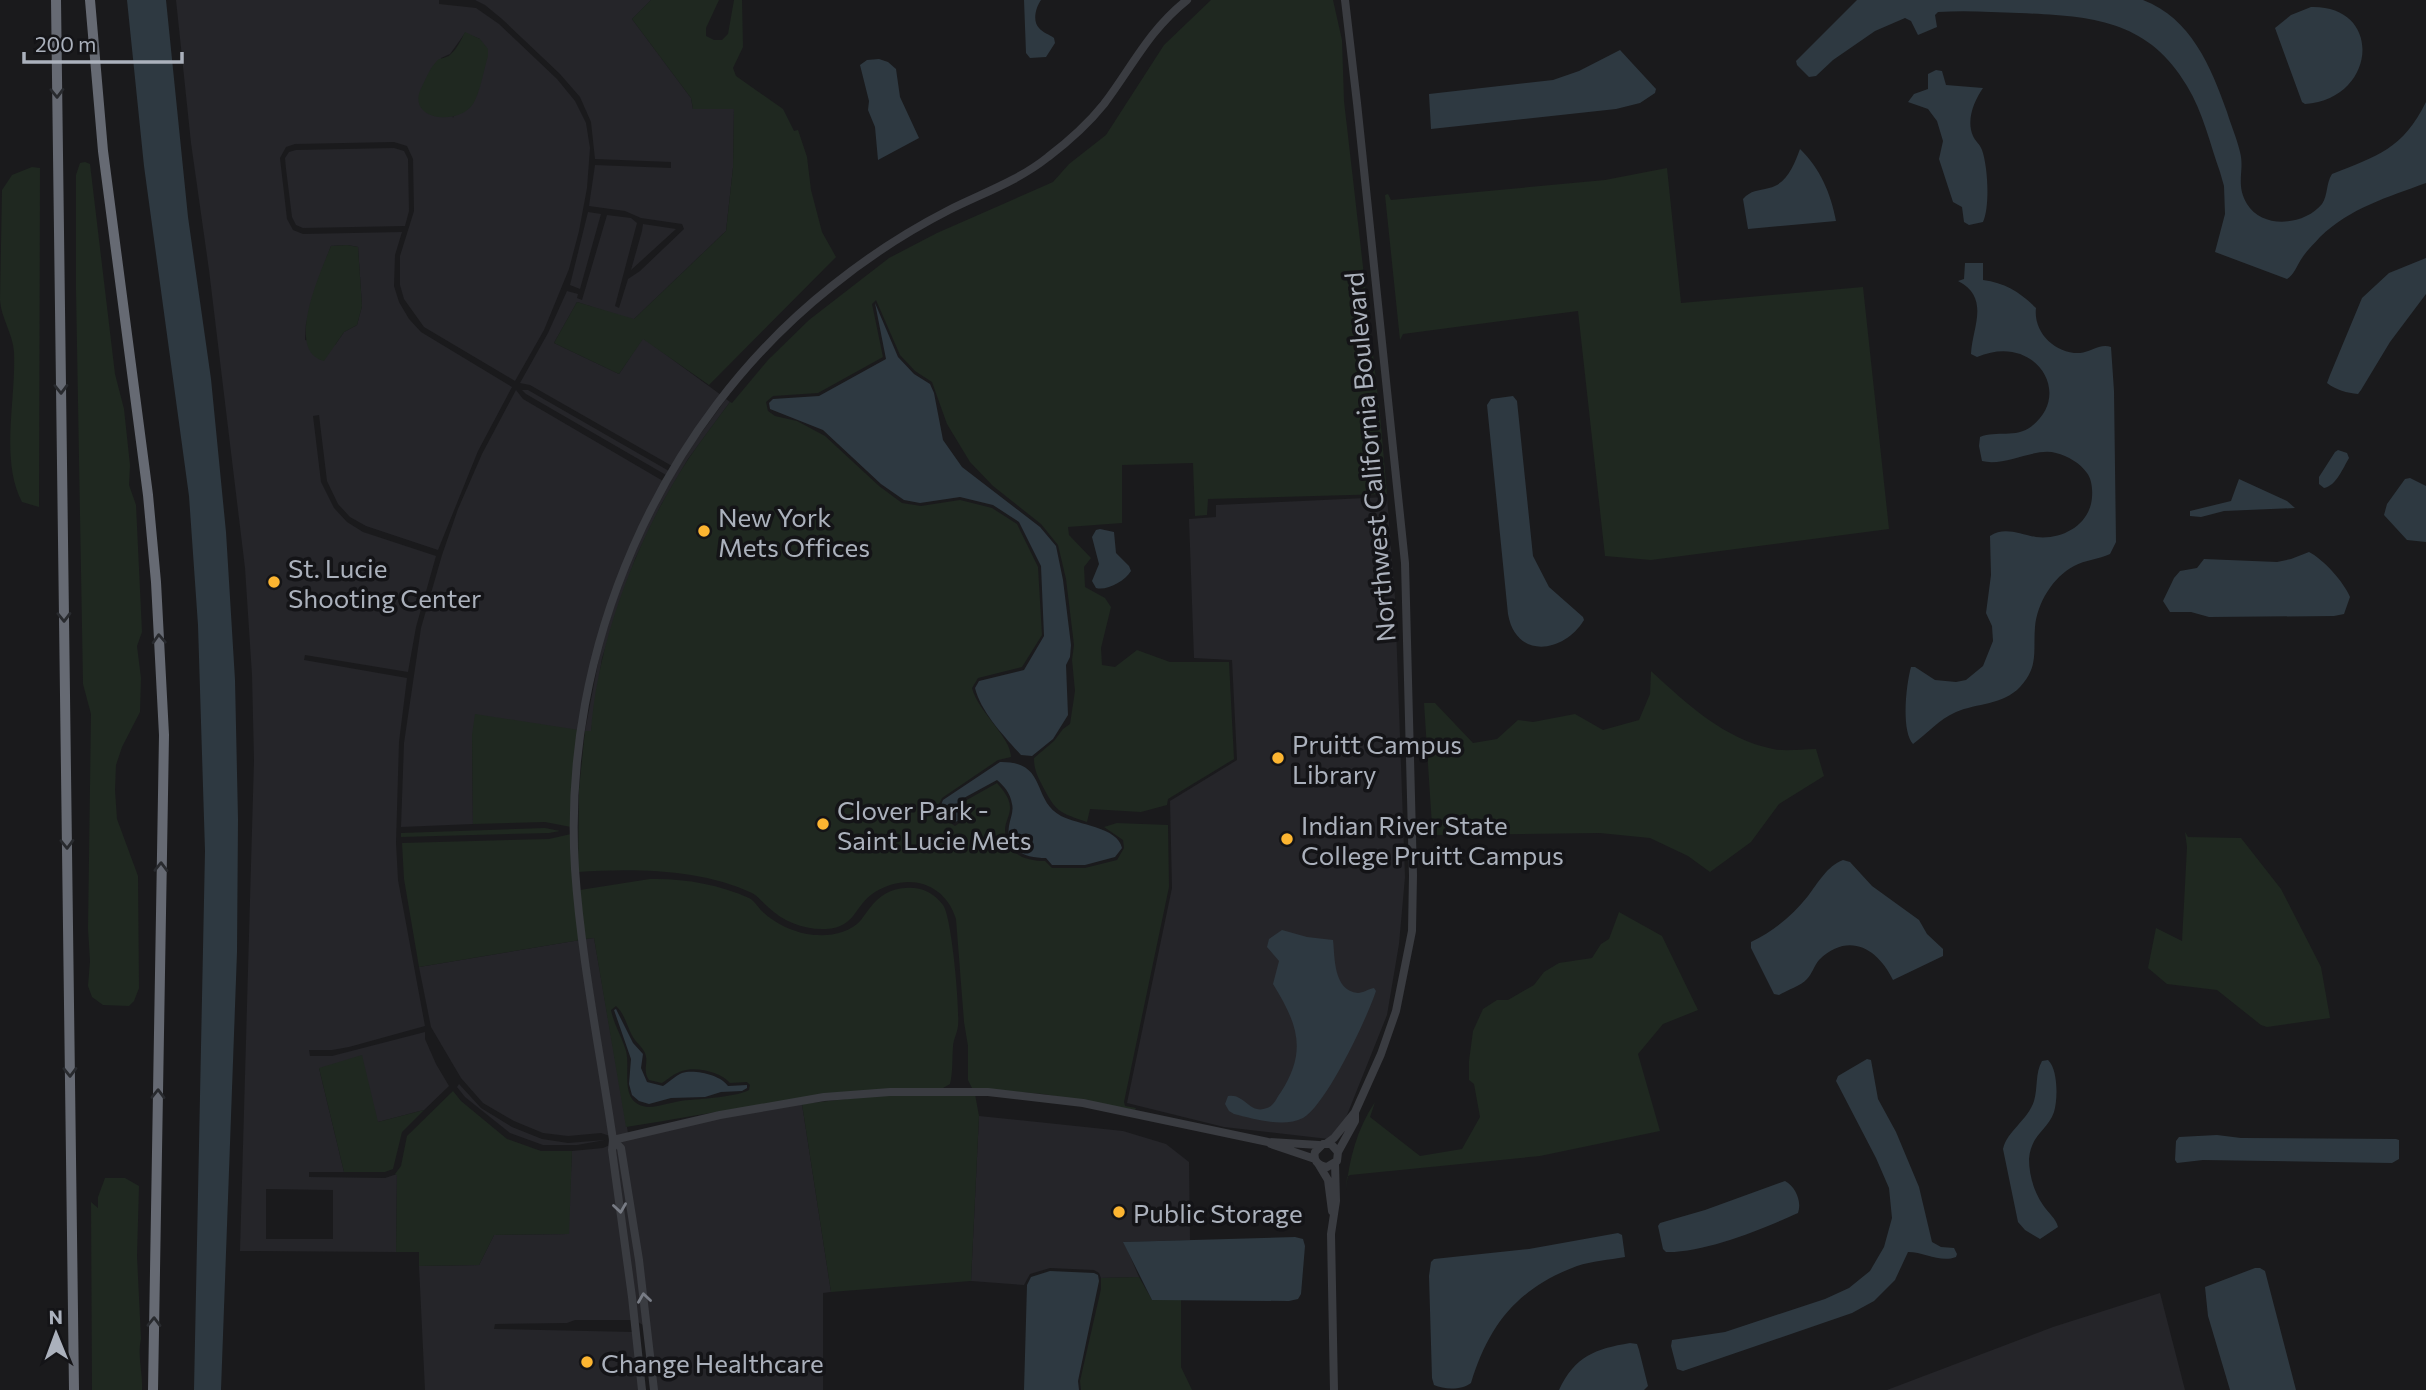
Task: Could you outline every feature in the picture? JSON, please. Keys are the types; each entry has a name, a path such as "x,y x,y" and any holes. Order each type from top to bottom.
{"highway":[{"path":"56,0 74,1390"},
{"path":"90,0 103,151 148,495 156,582 164,735 153,1390"}],"street":[{"path":"642,1390 636,1324 612,1151 613,1140 578,900 574,830 582,726 598,646 624,568 655,502 710,414 752,362 799,314 832,285 888,246 950,210 1012,181 1077,134 1097,113 1146,41 1187,0"},
{"name":"Northwest California Boulevard","path":"1323,1144 1334,1138 1356,1112 1381,1054 1396,1011 1412,931 1405,563 1345,0"},
{"path":"613,1140 720,1115 824,1097 891,1091 988,1092 1083,1103 1268,1142 1334,1146 1338,1152 1335,1163 1336,1201 1332,1214"},
{"name":"Northwest California Boulevard","path":"1338,1152 1355,1121 1356,1112"},
{"path":"613,1140 621,1148 636,1234 654,1386"},
{"path":"1268,1142 1327,1167 1335,1163"},
{"path":"1323,1144 1315,1152 1317,1162 1328,1180 1332,1214 1334,1390"},
{"path":"636,1324 645,1333 649,1372 654,1386"}],"shaded area":[{"path":"127,0 166,0 188,217 211,379 226,532 235,680 238,819 237,952 221,1390 194,1390 205,851 198,625 189,496 144,166"},
{"path":"176,0 439,0 439,4 476,8 499,24 557,79 575,101 586,123 590,148 587,188 569,269 544,330 515,381 424,327 404,299 400,285 400,256 414,211 413,159 407,146 394,142 295,144 286,147 280,158 287,219 293,230 303,234 402,232 395,255 394,286 409,319 421,332 512,387 478,451 438,550 366,526 350,517 338,504 327,481 319,415 313,416 321,482 334,508 347,522 363,532 436,556 416,627 408,672 305,655 304,660 407,678 399,742 396,843 398,880 425,1026 349,1047 309,1050 310,1056 332,1056 425,1032 425,1039 436,1064 449,1086 424,1110 378,1122 319,1068 344,1172 309,1172 309,1177 385,1178 397,1174 396,1252 240,1251 254,760 252,675 245,568 191,143","holes":["465,33 480,39 453,118 441,58 450,54","331,246 358,247 362,306 357,325 344,332 335,345 305,340 315,289","266,1189 333,1190 333,1239 266,1239"]},
{"path":"475,0 651,0 632,19 691,98 693,109 734,109 733,168 726,231 633,320 577,302 554,343 619,374 643,338 721,395 672,466 530,385 520,383 548,333 567,291 578,294 577,298 582,300 607,215 631,218 637,223 615,306 619,308 628,279 684,229 682,224 589,206 595,165 671,168 671,162 595,159 591,122 580,97 560,74 502,19"},
{"path":"651,0 719,0 706,28 706,36 722,40 728,34 734,0 742,0 743,47 733,68 736,76 783,109 794,131 798,130 807,157 811,190 822,232 836,257 709,385 643,339 619,374 554,343 577,302 634,319 726,231 733,168 734,109 693,109 691,98 632,19"},
{"path":"1024,0 1041,0 1036,10 1036,22 1040,29 1054,38 1055,43 1046,57 1030,58 1026,53"},
{"path":"1211,0 1333,0 1342,40 1344,101 1387,494 1208,499 1207,515 1195,516 1193,463 1122,465 1122,523 1068,527 1069,535 1091,558 1084,567 1085,587 1105,598 1111,607 1101,648 1102,665 1115,667 1137,650 1170,662 1229,662 1234,759 1168,799 1167,805 1141,812 1090,809 1087,822 1064,813 1055,806 1037,775 1034,758 1070,724 1075,691 1072,660 1074,645 1066,579 1058,545 1041,524 993,486 970,462 947,424 932,382 915,371 900,355 876,300 872,304 883,357 818,393 773,396 766,402 768,411 775,416 797,421 825,436 879,486 902,503 921,506 960,500 992,508 1017,524 1038,567 1042,635 1022,667 978,678 972,688 975,697 1006,741 1011,757 998,760 942,798 938,806 945,819 955,826 964,820 965,801 997,783 1010,804 1005,830 1009,845 1024,858 1045,861 1052,868 1085,868 1117,860 1124,848 1123,840 1104,827 1117,823 1168,825 1169,887 1124,1102 1125,1106 1136,1108 1135,1110 1043,1094 972,1088 968,1080 968,1046 956,919 943,896 923,884 912,882 887,886 868,898 844,924 818,929 788,921 752,893 711,879 666,872 578,872 579,789 585,731 591,731 602,660 637,554 670,488 730,402 732,403 768,360 809,320 889,258 937,233 1053,182 1069,164 1106,135 1164,45"},
{"path":"1857,0 2143,0 2174,19 2186,31 2206,62 2239,147 2243,197 2254,212 2263,218 2284,222 2305,217 2315,211 2324,200 2332,174 2375,156 2398,141 2408,131 2426,102 2426,183 2370,204 2344,218 2320,237 2287,279 2215,252 2225,214 2224,186 2202,117 2193,96 2171,64 2154,47 2135,34 2093,20 2069,16 1978,11 1938,12 1935,15 1937,27 1918,35 1911,21 1905,18 1875,31 1833,60 1816,76 1809,77 1796,61"},
{"path":"2311,7 2335,10 2351,21 2360,35 2362,53 2358,71 2347,86 2329,98 2305,104 2275,28 2291,15"},
{"path":"465,32 480,39 488,49 480,87 473,104 457,115 437,117 428,114 419,101 420,91 433,65 452,53"},
{"path":"1620,50 1656,89 1655,93 1640,103 1616,109 1431,129 1429,94 1553,80 1579,71"},
{"path":"879,59 896,69 900,97 919,138 878,160 875,127 868,110 869,101 860,65 867,60"},
{"path":"1936,70 1942,71 1946,85 1983,88 1974,105 1970,124 1986,166 1987,197 1983,222 1969,225 1964,222 1962,207 1953,202 1939,159 1943,141 1937,121 1928,109 1908,102 1914,94 1928,89 1928,74"},
{"path":"394,148 404,151 408,159 409,211 405,226 303,228 296,225 292,217 286,169 285,158 289,152"},
{"path":"1800,149 1824,182 1836,221 1748,229 1743,199 1752,192 1781,182"},
{"path":"80,163 90,164 115,374 124,409 130,465 129,485 136,505 142,632 137,646 141,678 140,712 116,765 115,790 117,819 138,876 139,988 129,1006 103,1005 92,997 88,986 91,714 83,684 76,290 76,175"},
{"path":"32,167 40,168 39,507 22,502 15,486 10,449 14,352 0,300 2,190 12,175"},
{"path":"1667,168 1681,303 1863,287 1889,529 1651,560 1605,556 1578,311 1403,334 1400,340 1385,195 1388,194 1391,200 1605,180"},
{"path":"588,212 601,214 580,289 570,285"},
{"path":"643,224 676,229 631,270 642,231"},
{"path":"331,246 358,247 362,306 357,325 344,332 324,361 312,354 307,342 309,309"},
{"path":"2426,258 2426,294 2390,342 2358,394 2342,391 2327,383 2362,298 2389,273"},
{"path":"1965,263 1983,263 1983,280 2005,286 2030,302 2036,308 2036,317 2042,333 2054,346 2080,353 2103,346 2111,347 2116,542 2110,554 2074,566 2059,577 2047,592 2036,618 2033,665 2020,687 2006,697 1950,715 1913,744 1909,738 1906,719 1906,696 1911,667 1935,680 1966,680 1983,666 1993,641 1992,626 1986,613 1991,575 1990,536 2007,531 2036,537 2062,534 2083,520 2092,500 2087,473 2077,463 2060,454 2048,452 2000,461 1982,461 1980,437 2019,432 2032,426 2044,413 2049,398 2048,383 2042,370 2031,359 2016,353 1997,351 1977,357 1971,354 1977,305 1968,288 1958,281 1964,279"},
{"path":"875,303 898,357 914,374 930,384 943,440 962,467 1040,527 1056,546 1071,645 1066,665 1068,715 1053,739 1032,756 1021,755 1001,732 982,706 975,688 979,681 1024,670 1044,636 1041,566 1019,522 993,505 960,497 920,503 904,500 881,484 823,430 770,409 769,403 773,399 819,396 886,359"},
{"path":"516,390 523,399 663,481 625,558 606,610 579,730 472,735 473,824 401,827 404,743 421,628 458,509 482,454"},
{"path":"522,390 528,390 669,471 666,475"},
{"path":"1513,396 1517,401 1533,556 1549,587 1584,620 1565,639 1541,647 1520,639 1508,614 1487,405 1491,399"},
{"path":"726,399 730,402 688,459 661,505 635,559 602,658 591,732 585,731 601,647 626,569 657,503 693,444"},
{"path":"2338,450 2347,453 2349,458 2336,480 2324,488 2319,484 2319,477"},
{"path":"2410,478 2426,486 2426,542 2407,540 2384,515 2387,504 2405,479"},
{"path":"2239,479 2287,501 2295,508 2224,511 2201,517 2190,516 2190,511 2231,501"},
{"name":"Indian River State College Pruitt Campus","path":"1387,497 1395,598 1405,877 1399,944 1387,1015 1337,1140 1224,1127 1127,1103 1172,888 1170,801 1237,760 1232,660 1194,658 1189,519 1216,517 1216,505"},
{"path":"1096,530 1114,532 1116,553 1131,571 1115,584 1100,589 1096,588 1092,581 1099,564 1092,537"},
{"path":"2309,552 2327,565 2347,591 2350,597 2344,614 2209,617 2191,612 2170,612 2163,601 2180,571 2197,568 2204,559 2277,562"},
{"path":"1651,671 1707,719 1738,737 1778,750 1816,749 1824,776 1779,804 1751,842 1710,872 1688,856 1650,838 1600,833 1436,835 1433,841 1424,703 1435,703 1473,743 1497,739 1518,720 1533,722 1575,714 1603,730 1639,720 1650,694"},
{"path":"475,714 579,730 571,827 545,822 473,824 472,735"},
{"path":"1000,762 1015,763 1026,768 1052,809 1068,819 1113,835 1122,848 1115,857 1085,865 1052,865 1046,858 1024,854 1010,842 1009,826 1013,809 1007,790 997,780 962,799 962,818 954,823 947,817 941,805 943,800"},
{"path":"545,828 560,831 401,837 401,833"},
{"path":"2185,832 2188,837 2241,838 2281,889 2321,967 2330,1018 2267,1027 2217,990 2167,984 2148,968 2156,928 2182,941 2187,847"},
{"path":"571,834 580,940 419,967 404,879 402,843 549,839"},
{"path":"1843,860 1850,862 1872,886 1919,920 1927,934 1943,949 1943,956 1893,980 1871,952 1852,945 1841,947 1830,951 1819,960 1809,977 1801,984 1779,995 1774,994 1751,948 1751,942 1789,916 1828,871"},
{"path":"650,879 700,883 749,898 768,917 789,929 821,935 850,929 886,893 906,888 927,891 943,905 955,964 958,1026 953,1044 950,1084 943,1088 864,1092 784,1102 626,1127 594,938 585,939 580,890","holes":["616,1006 632,1036 645,1053 649,1080 662,1083 682,1071 701,1070 715,1073 730,1083 747,1082 750,1085 749,1090 730,1096 685,1100 651,1107 638,1104 629,1092 626,1051 611,1010"]},
{"path":"1619,912 1662,936 1698,1010 1663,1024 1638,1054 1660,1131 1540,1156 1348,1176 1359,1134 1375,1102 1370,1117 1420,1156 1462,1149 1480,1117 1474,1084 1469,1080 1469,1061 1473,1031 1483,1009 1497,1000 1508,1000 1534,985 1544,972 1559,963 1592,958 1601,944 1609,939"},
{"path":"1282,930 1333,940 1335,964 1344,986 1358,993 1374,988 1376,991 1355,1039 1323,1096 1303,1118 1287,1122 1234,1114 1225,1104 1228,1096 1234,1096 1256,1109 1269,1107 1281,1092 1295,1063 1297,1050 1293,1024 1273,984 1279,961 1267,947 1269,939"},
{"path":"594,938 628,1133 615,1136 585,939"},
{"path":"580,940 610,1136 601,1133 568,1136 543,1133 514,1121 483,1103 461,1078 431,1027 419,967"},
{"path":"616,1009 633,1043 643,1054 641,1068 647,1082 663,1086 682,1073 693,1072 714,1076 728,1086 747,1085 747,1088 705,1097 671,1098 649,1104 639,1101 632,1095 629,1084 631,1059 614,1010"},
{"path":"362,1055 378,1122 424,1110 402,1132 393,1169 385,1172 344,1172 319,1068"},
{"path":"1867,1059 1871,1060 1878,1099 1896,1132 1919,1187 1932,1242 1941,1247 1954,1248 1956,1257 1944,1259 1908,1252 1895,1280 1874,1301 1852,1313 1683,1371 1677,1369 1672,1340 1725,1332 1825,1299 1849,1288 1870,1271 1884,1247 1892,1218 1889,1188 1836,1081 1838,1076"},
{"path":"2048,1060 2055,1077 2054,1112 2033,1144 2029,1165 2037,1195 2058,1227 2040,1239 2018,1222 2003,1149 2031,1108 2040,1066 2042,1061"},
{"path":"459,1084 481,1108 512,1127 542,1139 568,1143 605,1140 577,1145 543,1145 510,1133 465,1097 457,1087"},
{"path":"453,1091 461,1101 507,1139 541,1151 572,1151 569,1234 494,1235 479,1265 419,1266 419,1252 396,1252 395,1174 401,1166 407,1136"},
{"path":"891,1094 975,1094 979,1116 971,1281 831,1292 802,1104"},
{"path":"802,1104 831,1292 823,1293 823,1390 657,1390 638,1233 619,1142 721,1118"},
{"path":"979,1116 1123,1131 1166,1144 1189,1162 1190,1240 1124,1242 1139,1277 1101,1278 1094,1270 1050,1268 1030,1274 1024,1285 971,1281"},
{"path":"2217,1135 2241,1138 2396,1139 2399,1140 2399,1159 2392,1163 2203,1160 2177,1163 2175,1160 2176,1141 2179,1137"},
{"path":"610,1145 632,1320 495,1324 494,1329 634,1332 639,1390 425,1390 419,1266 479,1265 494,1235 568,1234 572,1151"},
{"path":"615,1146 619,1149 633,1234 643,1325 638,1322"},
{"path":"105,1178 125,1178 139,1186 137,1256 142,1390 92,1390 91,1202 98,1208 98,1197"},
{"path":"1785,1181 1797,1195 1798,1213 1751,1233 1698,1249 1666,1252 1663,1249 1658,1226 1660,1223"},
{"path":"1618,1233 1622,1235 1625,1257 1577,1266 1538,1285 1522,1297 1497,1326 1478,1362 1471,1383 1453,1388 1434,1385 1429,1276 1434,1259 1529,1249"},
{"path":"1295,1237 1303,1239 1305,1246 1301,1294 1298,1299 1289,1301 1152,1300 1123,1242"},
{"path":"2255,1268 2265,1271 2296,1390 2230,1390 2208,1316 2205,1287"},
{"path":"1050,1271 1098,1275 1078,1381 1079,1390 1024,1390 1027,1285 1031,1277"},
{"path":"1139,1277 1152,1300 1181,1300 1181,1367 1192,1390 1081,1390 1080,1381 1101,1289 1101,1278"},
{"path":"2160,1293 2185,1390 1887,1390 2053,1327"},
{"path":"1637,1344 1639,1350 1648,1386 1644,1390 1559,1390 1572,1369 1587,1356 1606,1348"}],"place":[{"name":"New York Mets Offices","path":"704,531"},
{"name":"St. Lucie Shooting Center","path":"274,582"},
{"name":"Pruitt Campus Library","path":"1278,758"},
{"name":"Clover Park - Saint Lucie Mets","path":"823,824"},
{"name":"Indian River State College Pruitt Campus","path":"1287,839"},
{"name":"Public Storage","path":"1119,1212"},
{"name":"Change Healthcare","path":"587,1362"}]}
